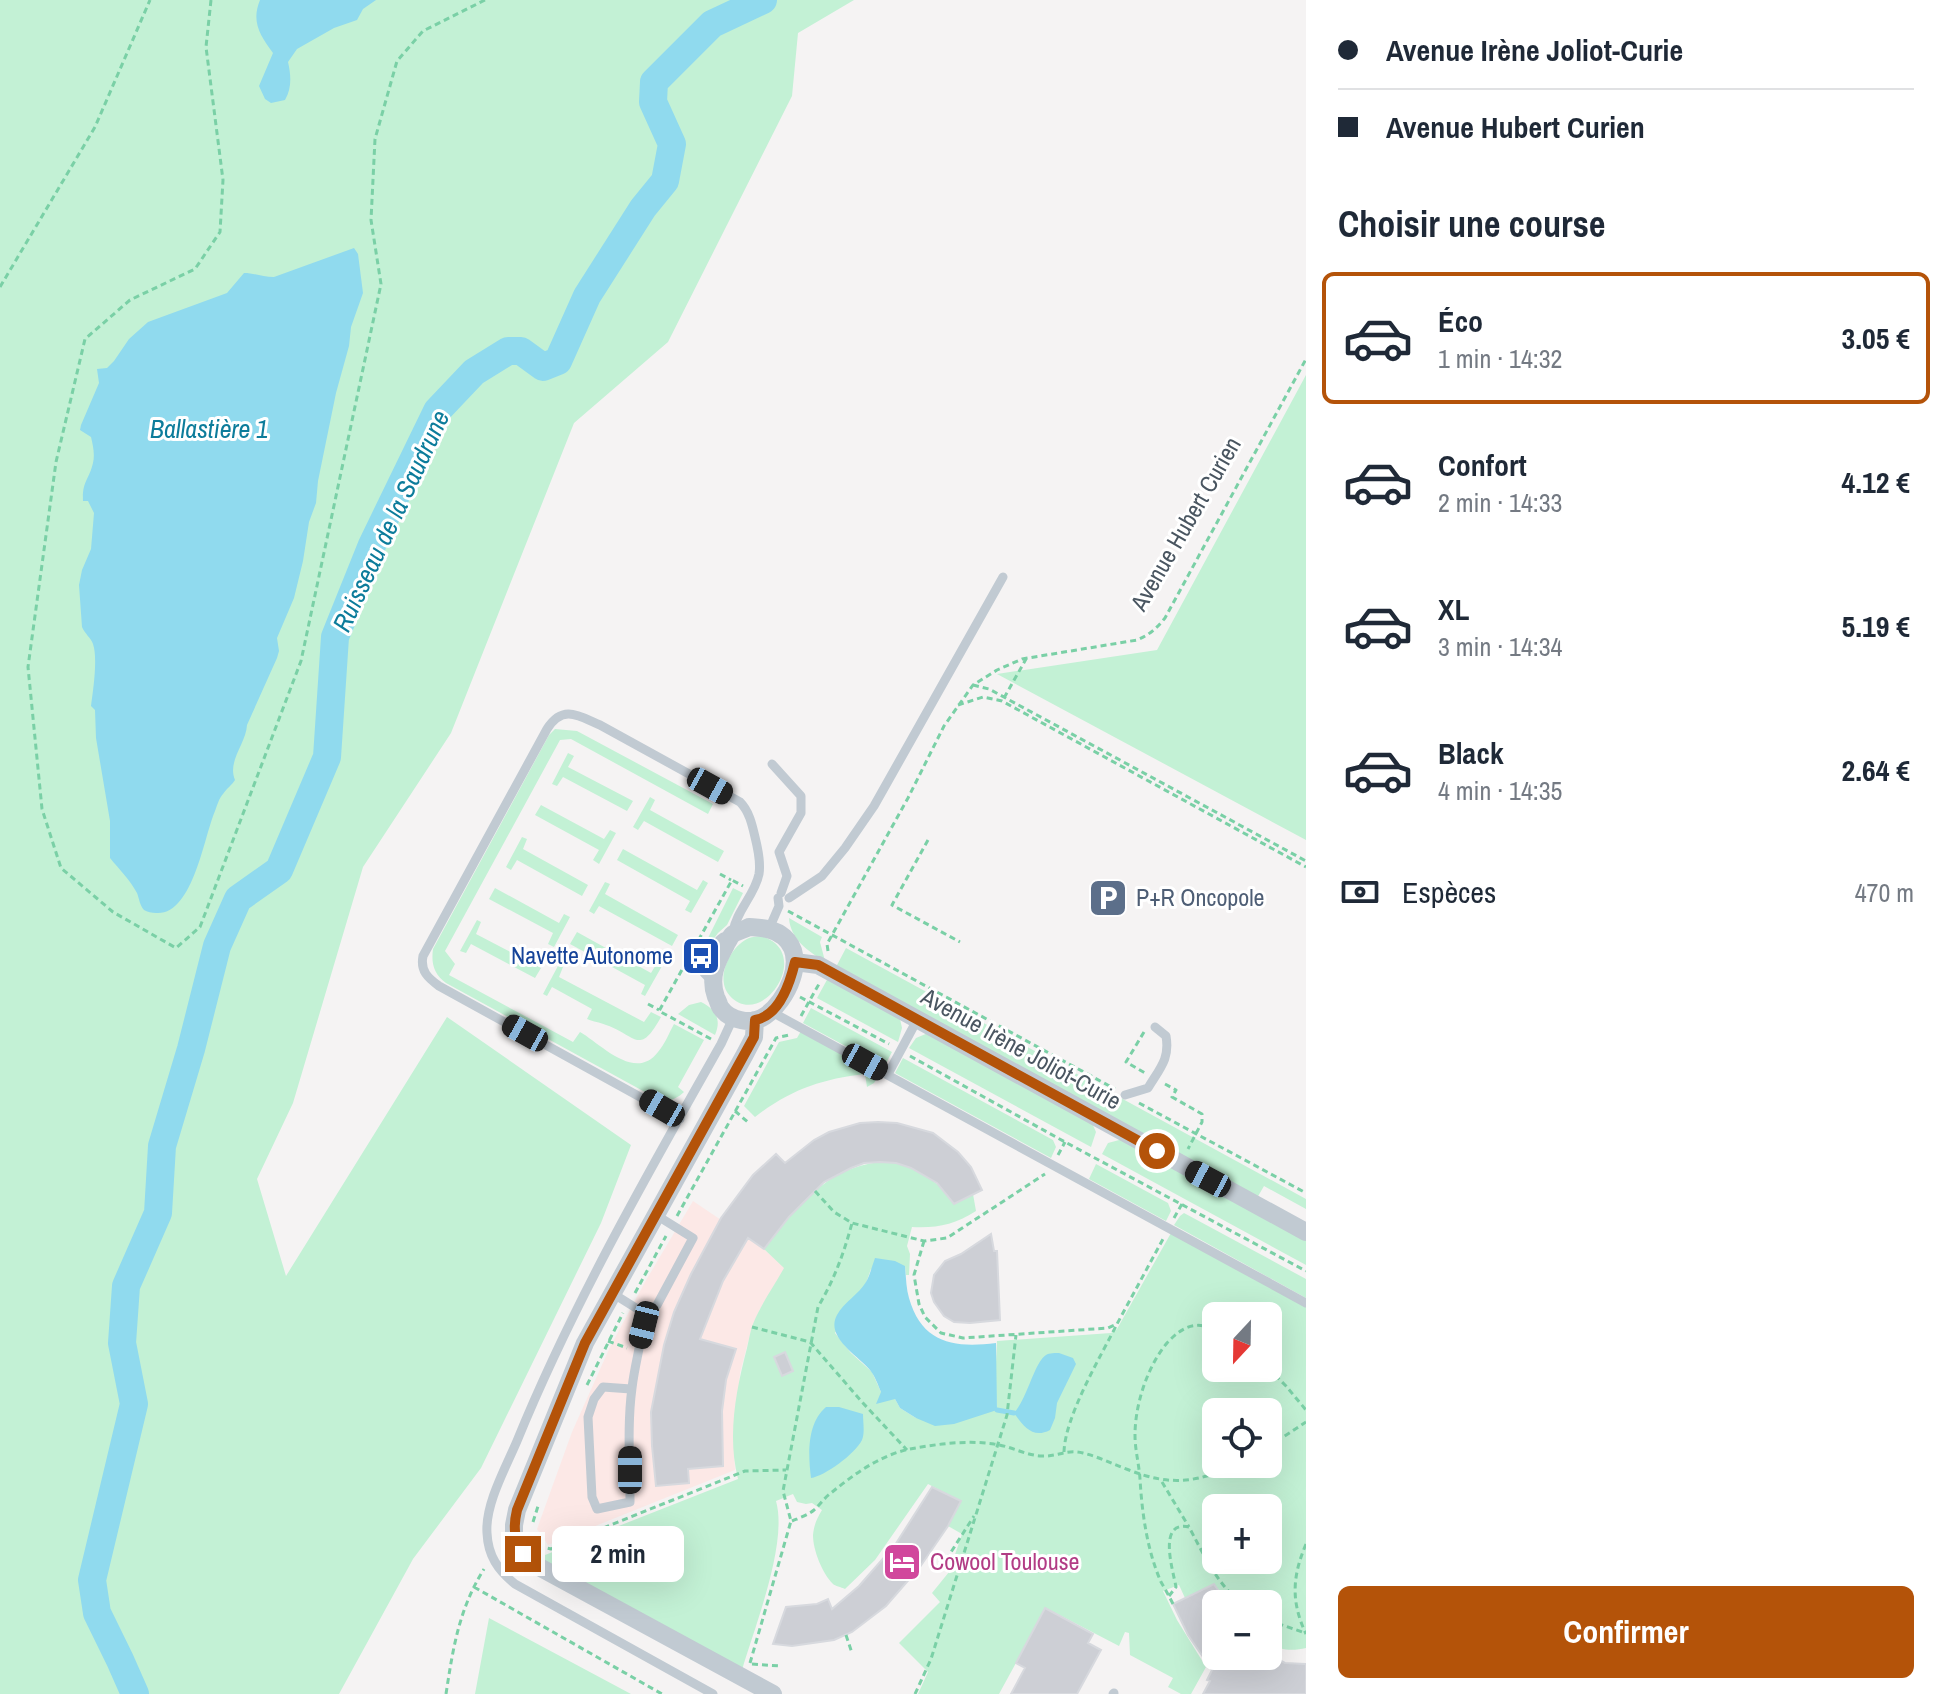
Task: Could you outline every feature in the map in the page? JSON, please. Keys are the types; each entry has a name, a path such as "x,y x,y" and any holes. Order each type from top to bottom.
{"street":[{"path":"763,1015 746,1022 733,1018 721,1008 712,981 731,937 749,927 769,929 784,937 795,953 787,989 763,1015 754,1037 585,1343 526,1484 514,1535 530,1562 773,1694"},
{"name":"Avenue Irène Joliot-Curie","path":"795,962 818,965 917,1020 1184,1157 1306,1232"}],"lane":[{"path":"783,900 822,876 874,806 1003,577"},
{"path":"680,1119 431,981 423,968 423,956 547,729 558,716 567,713 600,725 745,807 759,856 759,874 734,923 731,937"},
{"path":"769,929 783,900 787,876 779,852 801,813 801,796 772,764"},
{"path":"763,1015 797,1024 1306,1303"},
{"path":"713,1694 515,1584 493,1562 486,1532 488,1514 498,1485 538,1388 605,1254 733,1018"},
{"path":"888,1074 917,1020"},
{"path":"1125,1095 1148,1088 1167,1056 1166,1036 1155,1027"},
{"path":"644,1313 657,1305 693,1238 656,1215"},
{"path":"612,1293 644,1313"},
{"path":"631,1389 603,1387 594,1399 588,1417 592,1497 597,1509 630,1502 631,1389 644,1313"}],"path":[{"path":"0,287 95,127 150,0"},
{"path":"211,0 206,47 223,180 220,232 195,269 130,300 85,339 56,462 28,667 42,809 61,868 113,912 176,948 200,927 301,661 381,284 371,220 375,139 397,61 423,31 485,0"},
{"name":"Avenue Hubert Curien","path":"832,935 944,726 973,685 997,670 1027,658 1137,640 1157,628 1306,359"},
{"path":"1004,699 1027,658"},
{"path":"973,685 989,689 1306,867"},
{"path":"958,705 983,697 1004,699 1306,861"},
{"path":"928,840 892,905 960,942"},
{"path":"720,874 732,880"},
{"name":"Avenue Irène Joliot-Curie","path":"832,935 1306,1193"},
{"path":"787,989 1306,1271"},
{"path":"648,1004 659,1011"},
{"path":"582,1395 608,1341 776,1038 792,1034 797,1024"},
{"path":"1144,1032 1126,1062 1176,1090 1172,1097 1202,1114 1202,1122 1184,1157"},
{"path":"735,1111 750,1124"},
{"path":"815,1191 834,1212 852,1223 924,1241 947,1238 1049,1171"},
{"path":"1065,1451 1064,1442 1072,1418 1117,1324 1182,1204"},
{"path":"780,1666 750,1664 791,1521 783,1491 818,1307 831,1284 852,1223"},
{"path":"924,1241 914,1275 919,1304 925,1317 941,1333 963,1338 1108,1328 1117,1324"},
{"path":"1173,1604 1161,1582 1146,1532 1135,1434 1137,1412 1151,1368 1164,1347 1189,1326 1202,1324"},
{"path":"752,1327 810,1342 907,1450"},
{"path":"915,1694 931,1659 1007,1415 1016,1335"},
{"path":"608,1341 637,1350"},
{"path":"1282,1382 1306,1410"},
{"path":"1282,1438 1306,1422"},
{"path":"791,1521 812,1512 825,1497 853,1476 889,1456 907,1450 972,1442 997,1444 1038,1456 1065,1451 1098,1457 1161,1480 1181,1482 1206,1478"},
{"path":"533,1540 536,1545 551,1549 745,1471 786,1470"},
{"path":"1161,1480 1209,1565 1227,1590"},
{"path":"531,1528 542,1494"},
{"path":"946,1560 976,1513"},
{"path":"1169,1596 1176,1587 1170,1537 1177,1527 1189,1527"},
{"path":"1305,1634 1294,1588 1306,1544"},
{"path":"446,1694 458,1629 472,1586 485,1566"},
{"path":"472,1586 662,1694"},
{"path":"1282,1625 1305,1634"},
{"path":"846,1635 852,1653"}],"shaded area":[{"path":"693,1201 764,1249 785,1268 752,1327 740,1373 735,1470 548,1545 537,1529 572,1432 610,1347"}],"green space":[{"path":"0,0 854,0 798,33 792,96 668,342 574,423 451,733 363,867 293,1103 257,1179 286,1276 447,1017 631,1145 601,1223 481,1468 413,1559 339,1694 0,1694"},
{"path":"1306,375 1306,840 997,674 1157,650"},
{"path":"555,729 577,731 713,804 708,814 571,739 560,740 445,951 455,964 449,975 573,1042 580,1032 608,1052 629,1062 649,1060 660,1049 674,1024 704,1040 678,1087 684,1092 673,1099 654,1097 446,983 434,968 433,949"},
{"path":"568,753 574,756 568,767 633,801 627,811 563,777 557,786 552,784"},
{"path":"650,797 655,800 650,810 724,851 718,862 644,821 638,830 633,827"},
{"path":"541,805 604,839 610,830 616,833 599,864 593,860 599,850 535,815"},
{"path":"522,837 527,839 523,849 588,885 582,896 517,860 511,870 506,867"},
{"path":"623,849 697,890 703,880 708,883 691,913 685,910 690,901 617,860"},
{"path":"605,882 610,884 605,894 678,935 672,946 599,906 594,914 589,911"},
{"path":"495,888 559,923 564,914 570,917 554,947 548,944 553,933 489,899"},
{"path":"733,888 743,893 727,925 710,944 706,942"},
{"path":"789,918 822,937 820,942 825,961 801,944"},
{"path":"477,920 481,922 476,934 541,968 535,978 471,944 466,953 460,951"},
{"path":"577,932 651,973 657,963 662,966 645,996 641,994 645,985 570,944"},
{"path":"761,936 776,945 783,957 783,971 778,985 768,997 756,1004 743,1004 725,989 726,964 742,942"},
{"path":"846,948 1306,1199 1306,1209 1264,1186 1257,1198 836,967"},
{"path":"559,964 563,967 559,977 644,1022 651,1012 661,1017 654,1029 647,1037 636,1040 587,1019 592,1009 552,987 547,996 543,994"},
{"path":"828,978 900,1019 902,1028 898,1042 817,998"},
{"path":"701,1002 716,1015 718,1024 715,1035 678,1014 689,1005"},
{"path":"811,1008 892,1052 884,1067 803,1023"},
{"path":"801,1031 880,1074 867,1087 865,1074 807,1087 755,1117 744,1106 779,1042 797,1038"},
{"path":"928,1033 1092,1123 1096,1132 1091,1147 909,1048 916,1038"},
{"path":"903,1058 1053,1140 1056,1147 1051,1158 895,1073"},
{"path":"1123,1139 1306,1240 1306,1265 1102,1154 1108,1143"},
{"path":"880,1162 896,1163 925,1174 946,1192 973,1194 976,1211 968,1216 946,1225 912,1227 907,1246 910,1254 909,1275 906,1275 905,1266 871,1269 866,1283 835,1333 872,1372 881,1392 895,1399 900,1408 916,1418 997,1410 997,1341 1111,1333 1117,1329 1171,1233 1306,1307 1306,1648 1282,1649 1282,1590 1219,1590 1214,1584 1185,1598 1179,1585 1163,1591 1202,1661 1204,1670 1191,1694 1181,1694 1168,1687 1173,1678 1130,1655 1129,1633 1125,1632 1119,1646 1046,1608 999,1694 918,1694 928,1672 899,1643 940,1602 932,1593 949,1572 962,1534 948,1526 961,1501 928,1484 875,1560 845,1589 834,1585 829,1579 816,1554 813,1535 822,1510 812,1503 797,1502 793,1494 776,1501 779,1519 774,1561 742,1670 542,1560 545,1555 738,1479 733,1430 739,1380 753,1324 784,1268 764,1249 813,1192 843,1172"},
{"path":"1096,1164 1168,1203 1171,1211 1166,1221 1089,1179"},
{"path":"1184,1213 1306,1279 1306,1298 1174,1225"},
{"path":"489,1618 631,1694 475,1694"}],"water":[{"path":"260,0 376,0 363,9 357,20 334,28 297,49 288,62 290,81 285,100 271,103 265,99 259,86 273,53 258,28 256,15"},
{"name":"Ballastière 1","path":"354,248 358,254 363,293 351,327 336,393 316,503 309,522 294,598 277,638 277,658 235,759 235,780 219,800 188,889 169,911 148,912 110,858 110,821 96,738 95,710 91,706 94,650 82,627 79,585 91,549 94,513 88,501 83,501 83,494 94,457 91,437 80,430 99,383 97,369 107,368 129,339 148,322 227,293 244,273 274,277"},
{"path":"875,1258 905,1266 908,1294 915,1313 931,1334 942,1340 967,1345 996,1343 997,1410 954,1424 935,1426 900,1408 895,1399 876,1404 881,1392 875,1378 844,1345 835,1331 834,1323 840,1310 866,1282"},
{"path":"1059,1353 1073,1358 1076,1364 1057,1403 1050,1430 1034,1432 1025,1427 1014,1413 1042,1359 1047,1354"},
{"path":"826,1407 839,1407 863,1414 863,1437 853,1452 839,1464 811,1478 809,1449 812,1430"}],"building":[{"path":"860,1123 897,1123 933,1133 958,1152 971,1167 982,1190 954,1204 937,1183 911,1168 896,1163 864,1163 824,1182 789,1217 764,1249 748,1238 723,1281 700,1339 736,1349 726,1380 722,1411 723,1466 688,1469 689,1483 656,1486 651,1412 664,1345 691,1274 721,1218 753,1175 776,1154 785,1163 829,1132"},
{"path":"991,1234 994,1251 997,1251 1000,1320 954,1322 944,1316 934,1302 931,1293 934,1275 945,1261"},
{"path":"785,1352 793,1371 782,1376 774,1357"},
{"name":"Cowool Toulouse","path":"932,1487 961,1501 920,1567 886,1606 852,1632 834,1640 792,1646 773,1644 786,1607 817,1604 828,1599 832,1609 859,1586 895,1545"},
{"path":"1214,1584 1218,1590 1202,1590 1202,1655 1188,1635 1173,1604"},
{"path":"1045,1608 1093,1634 1088,1643 1101,1650 1077,1694 1011,1694 1025,1668 1016,1663"},
{"path":"1282,1661 1306,1664 1306,1694 1203,1694 1210,1681 1207,1680 1212,1670 1282,1670"}],"waterway":[{"name":"Ruisseau de la Saudrune","path":"135,1694 97,1613 92,1580 134,1404 122,1343 126,1286 158,1213 162,1146 217,946 238,899 279,870 327,757 335,637 372,545 437,411 474,372 508,351 521,351 543,367 558,361 587,296 643,208 665,181 672,144 653,102 654,82 712,24 763,0"},
{"path":"997,1410 1014,1413"}],"place":[{"name":"P+R Oncopole","path":"1108,898"},
{"name":"Navette Autonome","path":"701,956"},
{"name":"Cowool Toulouse","path":"902,1562"}],"route":[{"path":"523,1554 514,1535 517,1510 585,1343 754,1037 755,1020 763,1018 777,1004 787,989 795,962 818,965 1157,1151"}]}
